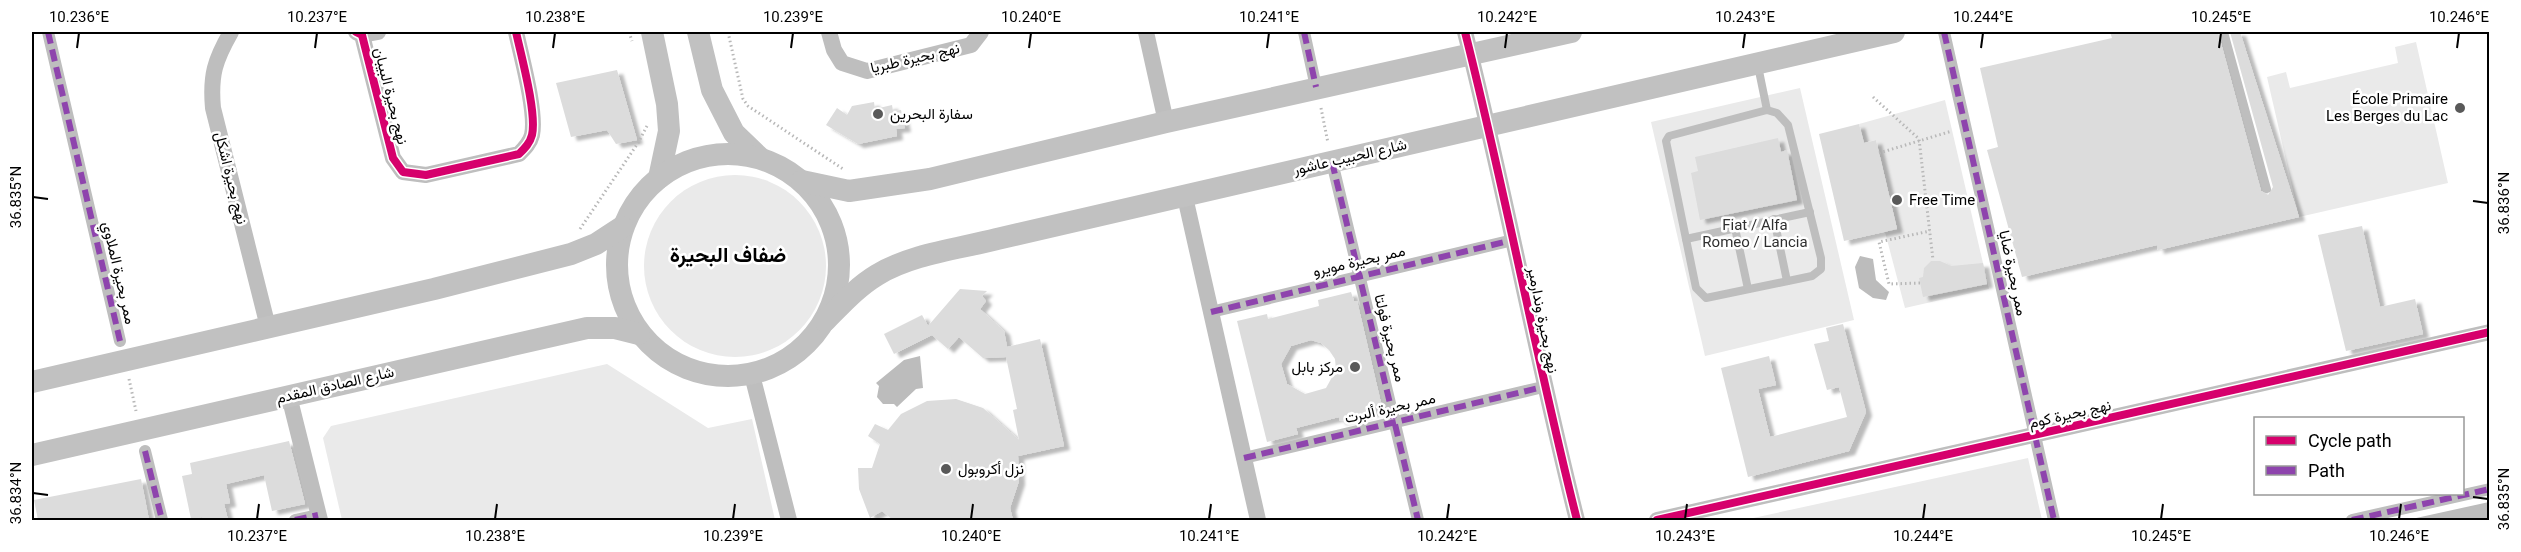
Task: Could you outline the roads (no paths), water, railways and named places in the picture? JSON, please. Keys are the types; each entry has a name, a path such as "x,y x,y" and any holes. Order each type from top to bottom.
{"main road":[{"path":"652,32 667,105 669,131 659,178"},
{"path":"698,32 712,90 734,133 759,157 802,181 849,191 886,188 1316,87 1571,32"},
{"name":"شارع الحبيب عاشور","path":"825,321 857,289 878,274 901,264 997,239 1894,32"},
{"path":"759,157 719,153 680,164 647,186 622,226 615,263 621,300 639,334 670,362 710,376 752,375 794,356 825,321 837,293 841,262 836,232 827,214 802,181"},
{"path":"32,382 122,351 267,327 434,289 571,254 596,244 622,226"},
{"name":"شارع الصادق المقدم","path":"32,455 586,328 615,328 639,334"}],"street":[{"name":"ممر بحيرة الملاوي","path":"48,32 122,351"},
{"name":"نهج بحيرة اشكل","path":"231,32 217,56 212,76 213,108 267,327"},
{"name":"نهج بحيرة البيبان","path":"378,32 359,33 393,158 403,172 426,175 519,154 527,147 532,134 532,117 516,32"},
{"name":"نهج بحيرة طبريا","path":"829,32 834,50 842,63 867,71 971,45 981,32"},
{"path":"1146,32 1166,122"},
{"path":"1304,32 1316,87"},
{"name":"نهج بحيرة وندارمير","path":"1465,32 1488,125 1543,387 1577,520"},
{"name":"ممر بحيرة ضايا","path":"1944,32 2033,436 2054,520"},
{"name":"ممر بحيرة فولتا","path":"1332,162 1418,520"},
{"path":"1185,196 1258,520"},
{"name":"ممر بحيرة مويرو","path":"1211,312 1513,240"},
{"name":"نهج بحيرة كوم","path":"1657,520 2490,332"},
{"path":"752,375 789,520"},
{"name":"ممر بحيرة ألبرت","path":"1244,458 1543,387"},
{"path":"289,396 319,518 295,520"},
{"path":"146,451 162,520"},
{"path":"2464,495 2490,489"},
{"path":"2352,520 2463,495"}],"lane":[{"path":"2224,32 2266,189"},
{"path":"1757,63 1767,110"},
{"path":"1767,110 1777,112 1788,125 1809,212 1821,269 1812,276 1706,298 1702,296 1696,288 1667,148 1669,136 1767,110"},
{"path":"1686,239 1809,212"},
{"path":"1774,219 1787,281"},
{"path":"1735,228 1748,289"}],"place":[{"name":"École Primaire Les Berges du Lac","path":"2460,108"},
{"name":"سفارة البحرين","path":"878,114"},
{"name":"Free Time","path":"1897,200"},
{"name":"مركز بابل","path":"1355,367"},
{"name":"نزل أكروبول","path":"946,469"}],"district":[{"name":"ضفاف البحيرة","path":"728,255"}],"park label":[{"name":"Fiat / Alfa Romeo / Lancia","path":"1755,234"}]}
